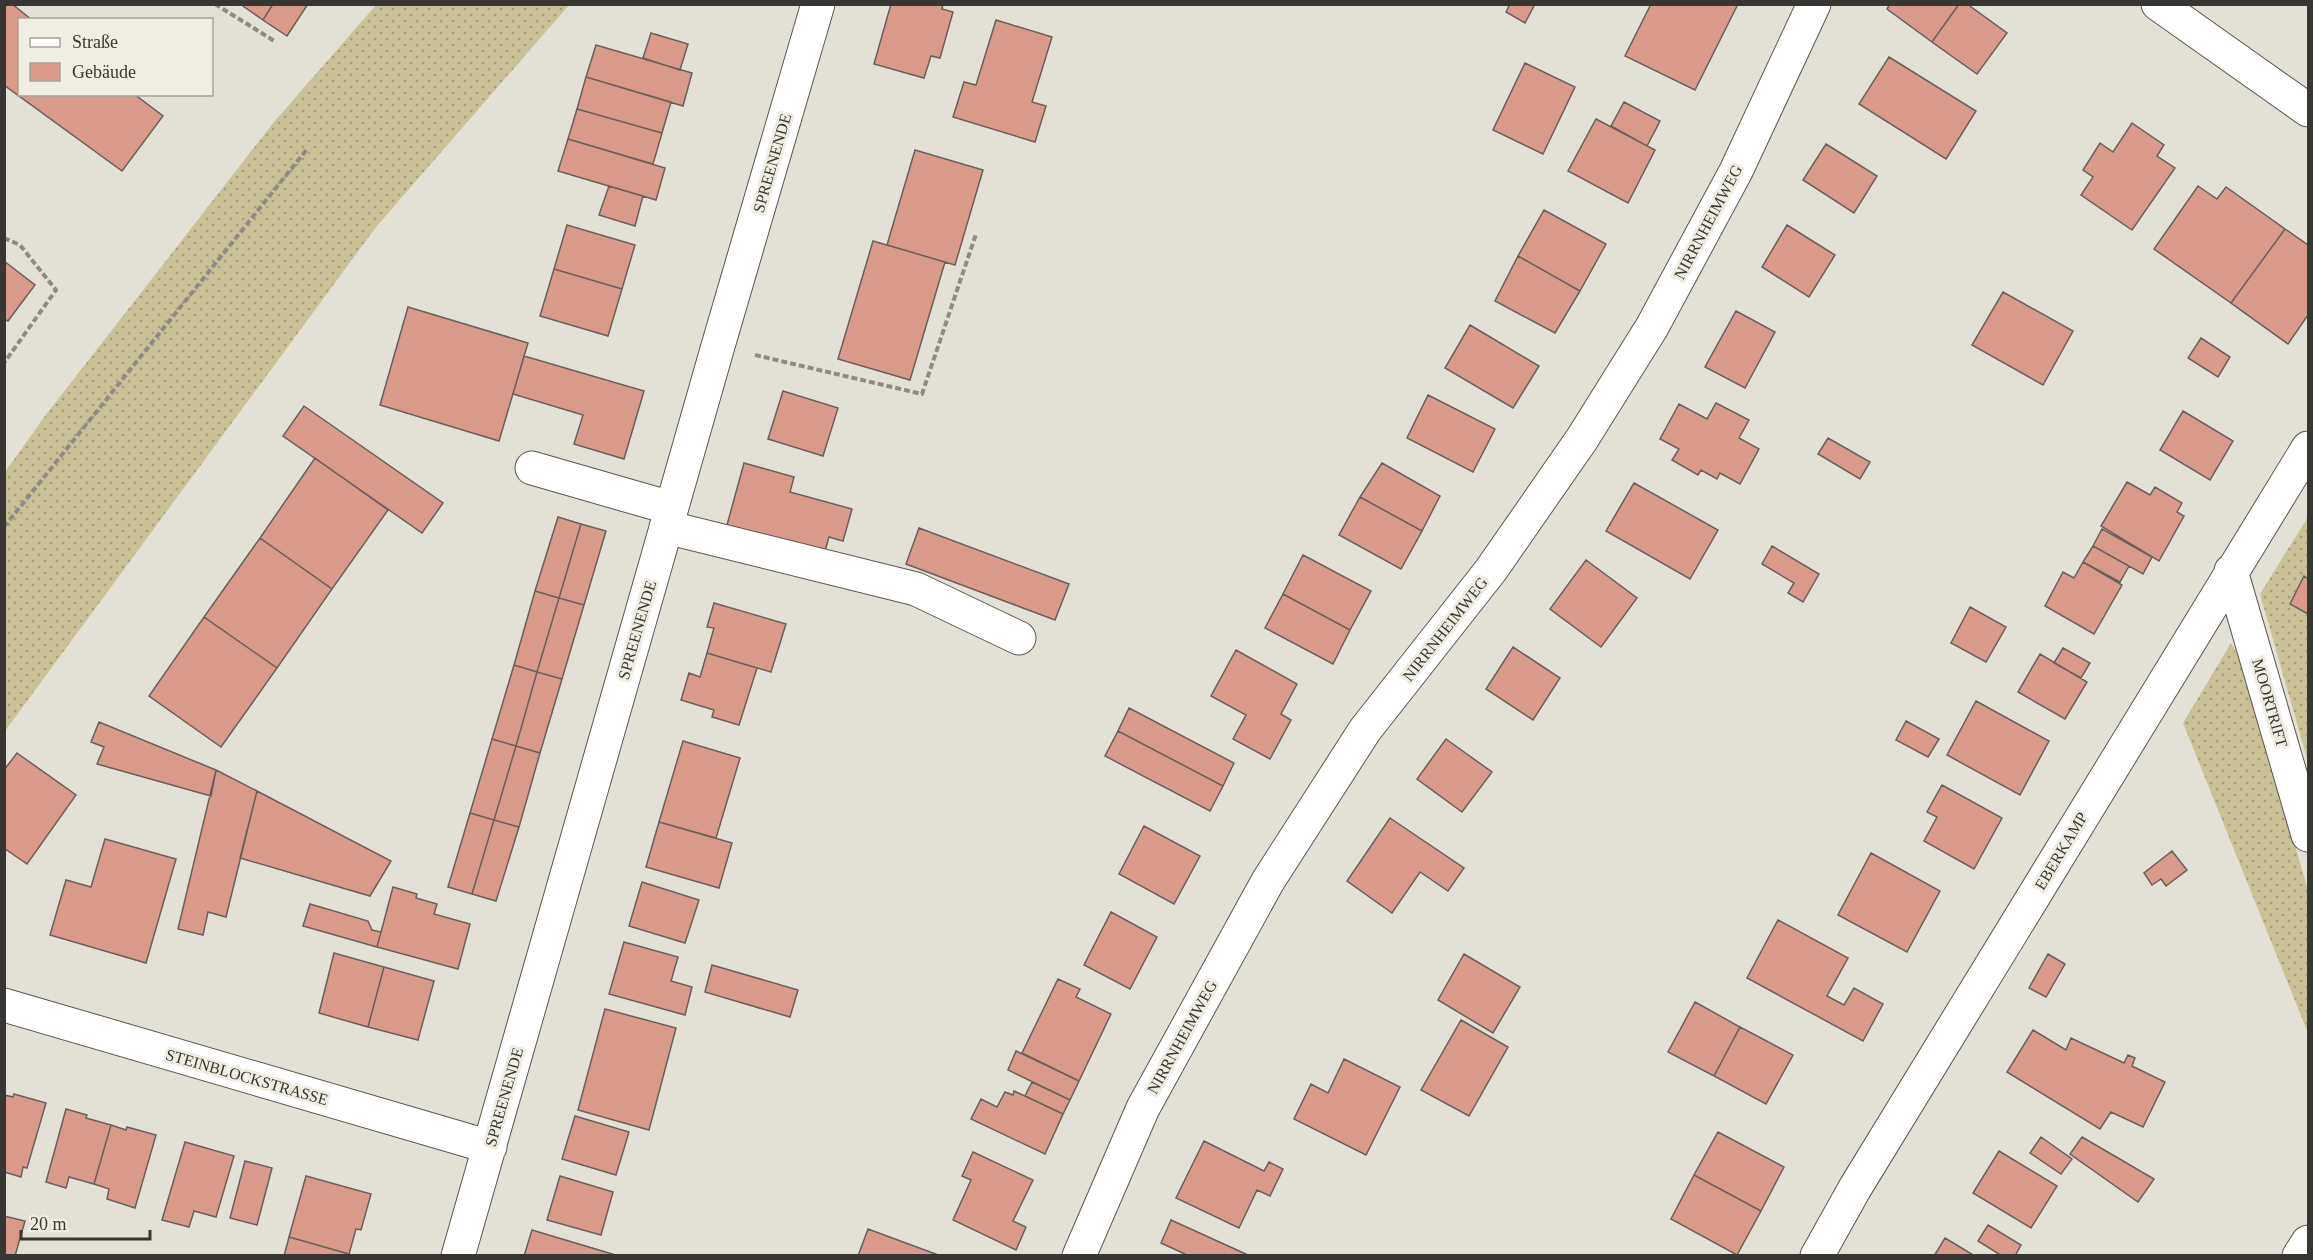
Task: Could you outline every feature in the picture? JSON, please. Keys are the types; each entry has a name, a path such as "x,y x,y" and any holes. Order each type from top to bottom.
{"street":[{"name":"SPREENENDE","path":"458,1256 818,4"},
{"name":"NIRRNHEIMWEG","path":"1079,1256 1143,1108 1268,881 1365,730 1491,570 1569,458 1652,327 1736,171 1814,4"},
{"path":"2158,4 2308,110"},
{"name":"EBERKAMP","path":"1817,1256 1856,1188 2308,448"},
{"path":"532,468 669,518 916,589 1019,638"},
{"name":"MOORTRIFT","path":"2231,572 2308,835"},
{"name":"STEINBLOCKSTRASSE","path":"4,1005 490,1147"},
{"path":"2299,1256 2308,1242"}],"path":[{"path":"215,4 276,42"},
{"path":"4,527 308,148"},
{"path":"718,346 922,394 976,234"},
{"path":"4,238 20,245 56,290 4,363"}],"shaded area":[{"path":"377,4 569,5 376,227 5,731 5,472 45,416 274,122"},
{"path":"2308,517 2308,762 2260,594"},
{"path":"2231,643 2241,661 2308,890 2308,1033 2183,723"}],"building":[{"path":"4,4 12,4 30,18 18,18 18,95 4,85"},
{"path":"240,4 273,4 263,20"},
{"path":"273,4 308,4 287,36 263,20"},
{"path":"891,4 943,4 942,9 953,12 940,58 931,56 924,78 874,64"},
{"path":"1510,4 1535,4 1525,23 1506,12"},
{"path":"1651,4 1738,4 1695,90 1625,56"},
{"path":"1890,4 1959,4 1932,42 1887,9"},
{"path":"1959,4 1967,4 2007,33 1977,74 1932,42"},
{"path":"996,20 1052,37 1032,102 1046,106 1035,142 953,117 964,82 976,85"},
{"path":"651,33 688,44 680,70 643,58"},
{"path":"596,45 692,73 683,106 586,77"},
{"path":"1889,57 1976,111 1946,159 1859,104"},
{"path":"1525,63 1575,87 1543,154 1493,130"},
{"path":"586,77 671,102 662,133 577,109"},
{"path":"19,96 137,96 163,116 122,171"},
{"path":"1624,102 1660,121 1647,146 1611,126"},
{"path":"577,109 662,133 653,164 568,139"},
{"path":"1596,119 1655,150 1628,203 1568,171"},
{"path":"2132,123 2164,145 2157,156 2175,168 2132,230 2081,195 2093,177 2083,170 2100,143 2113,152"},
{"path":"568,139 665,168 656,200 558,171"},
{"path":"1826,144 1877,176 1854,213 1803,180"},
{"path":"915,150 983,170 955,265 887,245"},
{"path":"609,186 643,196 635,226 599,215"},
{"path":"2198,186 2217,199 2226,187 2285,229 2231,303 2154,249"},
{"path":"1544,210 1606,244 1580,291 1518,256"},
{"path":"567,225 635,245 622,289 554,269"},
{"path":"1787,225 1835,255 1809,297 1762,267"},
{"path":"2285,229 2308,245 2308,315 2288,344 2231,303"},
{"path":"873,241 945,262 910,380 838,359"},
{"path":"1518,256 1580,291 1555,333 1495,301"},
{"path":"4,261 35,285 8,321 4,319"},
{"path":"554,269 622,289 608,336 540,316"},
{"path":"2003,292 2073,331 2043,385 1972,345"},
{"path":"408,307 528,343 499,441 380,405"},
{"path":"1736,311 1775,332 1745,388 1705,367"},
{"path":"1470,325 1539,366 1513,408 1445,368"},
{"path":"2201,338 2230,357 2218,377 2188,358"},
{"path":"524,356 644,391 624,459 574,444 583,415 513,394"},
{"path":"783,391 838,408 823,456 768,439"},
{"path":"1428,395 1495,429 1473,472 1407,438"},
{"path":"1716,403 1749,420 1739,438 1759,449 1740,484 1720,473 1717,479 1701,470 1698,475 1672,460 1679,449 1660,439 1679,404 1707,419"},
{"path":"304,406 443,503 422,533 283,436"},
{"path":"2183,411 2233,441 2210,480 2160,450"},
{"path":"1828,438 1870,462 1860,479 1818,454"},
{"path":"315,458 388,510 332,589 260,538"},
{"path":"744,463 794,477 790,492 852,509 843,541 829,537 825,551 727,525"},
{"path":"1382,463 1440,496 1422,531 1360,497"},
{"path":"2127,482 2150,495 2155,487 2182,503 2177,512 2184,516 2159,561 2101,526"},
{"path":"1634,483 1718,530 1690,579 1606,531"},
{"path":"1360,497 1422,531 1401,569 1339,535"},
{"path":"558,517 581,524 559,598 535,591"},
{"path":"581,524 606,531 584,605 559,598"},
{"path":"919,528 1069,584 1055,620 906,564"},
{"path":"2102,529 2152,557 2143,574 2093,546"},
{"path":"260,538 332,589 277,668 204,617"},
{"path":"1772,546 1819,574 1803,602 1788,593 1794,583 1762,564"},
{"path":"2093,546 2129,566 2120,582 2083,562"},
{"path":"1303,555 1371,591 1350,630 1283,594"},
{"path":"1586,560 1637,598 1601,647 1550,609"},
{"path":"2083,562 2122,585 2094,634 2045,606 2063,572 2074,578"},
{"path":"2304,576 2308,579 2308,614 2290,604"},
{"path":"535,591 559,598 537,672 514,665"},
{"path":"1283,594 1350,630 1333,664 1265,628"},
{"path":"559,598 584,605 562,679 537,672"},
{"path":"714,603 786,624 771,672 707,653 714,628 707,627"},
{"path":"1970,607 2006,627 1986,662 1951,643"},
{"path":"204,617 277,668 221,747 149,696"},
{"path":"1513,647 1560,678 1533,720 1486,689"},
{"path":"2063,648 2090,663 2081,678 2054,663"},
{"path":"1236,650 1297,684 1281,714 1291,720 1270,759 1233,739 1246,715 1211,696"},
{"path":"707,653 757,668 739,725 712,717 714,710 681,700 689,673 700,677"},
{"path":"2040,654 2087,682 2065,719 2018,692"},
{"path":"514,665 537,672 516,746 492,739"},
{"path":"537,672 562,679 540,753 516,746"},
{"path":"1976,701 2049,741 2020,795 1947,755"},
{"path":"1129,708 1234,763 1223,786 1118,731"},
{"path":"1906,721 1939,739 1928,757 1896,740"},
{"path":"99,722 216,770 211,796 97,764 104,747 91,742"},
{"path":"1118,731 1223,786 1210,811 1105,756"},
{"path":"492,739 516,746 494,820 470,813"},
{"path":"1446,739 1492,772 1462,812 1417,779"},
{"path":"683,741 740,758 716,838 659,822"},
{"path":"516,746 540,753 519,827 494,820"},
{"path":"17,753 76,795 27,864 4,848 4,770"},
{"path":"216,770 257,791 226,917 208,912 203,935 178,929"},
{"path":"1942,785 2002,818 1974,869 1924,841 1937,817 1927,812"},
{"path":"257,791 391,861 370,896 240,858"},
{"path":"470,813 494,820 472,894 448,887"},
{"path":"1390,818 1464,868 1448,891 1420,872 1392,913 1347,881"},
{"path":"494,820 519,827 496,901 472,894"},
{"path":"659,822 732,843 719,888 646,867"},
{"path":"1144,826 1200,856 1174,904 1119,874"},
{"path":"105,839 176,859 146,963 50,935 66,880 91,887"},
{"path":"2172,851 2187,870 2166,886 2161,879 2152,885 2144,873"},
{"path":"1871,853 1940,891 1907,952 1838,915"},
{"path":"642,882 699,900 685,943 629,926"},
{"path":"393,887 417,894 416,898 437,904 434,914 470,924 458,969 377,947"},
{"path":"310,904 368,921 372,930 381,932 377,947 303,926"},
{"path":"1111,912 1157,937 1130,989 1084,965"},
{"path":"1778,920 1848,958 1827,996 1844,1005 1854,988 1883,1004 1863,1041 1747,978"},
{"path":"624,942 678,957 671,981 692,987 685,1015 609,994"},
{"path":"334,953 384,967 368,1027 319,1013"},
{"path":"1464,954 1520,987 1493,1033 1438,1000"},
{"path":"2048,954 2065,964 2046,997 2029,988"},
{"path":"712,965 798,990 790,1017 705,992"},
{"path":"384,967 434,981 418,1040 368,1027"},
{"path":"1058,979 1080,989 1076,997 1111,1014 1079,1081 1022,1053"},
{"path":"1695,1002 1740,1027 1714,1076 1668,1052"},
{"path":"605,1009 676,1028 649,1130 578,1110"},
{"path":"1461,1020 1508,1047 1469,1116 1421,1090"},
{"path":"1740,1027 1793,1055 1766,1104 1714,1076"},
{"path":"2033,1030 2066,1050 2071,1038 2124,1063 2128,1055 2135,1058 2132,1066 2165,1082 2143,1127 2111,1112 2100,1129 2007,1072"},
{"path":"1016,1051 1079,1081 1070,1100 1008,1070"},
{"path":"1344,1059 1400,1087 1366,1155 1294,1119 1311,1084 1328,1093"},
{"path":"1032,1082 1070,1100 1063,1114 1025,1096"},
{"path":"1014,1091 1063,1114 1045,1154 971,1119 981,1099 997,1107 1005,1092 1013,1095"},
{"path":"14,1094 46,1103 27,1168 23,1167 21,1177 4,1172 4,1095 13,1097"},
{"path":"66,1109 111,1125 94,1184 69,1177 66,1188 46,1182"},
{"path":"575,1116 629,1132 616,1175 562,1159"},
{"path":"111,1125 156,1135 135,1208 107,1199 109,1189 94,1184"},
{"path":"1718,1132 1784,1167 1761,1211 1694,1175"},
{"path":"2041,1137 2072,1159 2061,1174 2030,1153"},
{"path":"2082,1137 2154,1179 2138,1202 2070,1154"},
{"path":"1204,1141 1264,1171 1269,1162 1283,1169 1270,1196 1257,1190 1239,1228 1176,1198"},
{"path":"185,1142 234,1156 216,1217 194,1211 189,1227 162,1220"},
{"path":"1999,1151 2057,1186 2031,1228 1973,1193"},
{"path":"973,1152 1033,1180 1013,1221 1026,1227 1016,1250 953,1220 971,1180 962,1176"},
{"path":"245,1161 272,1168 257,1225 230,1218"},
{"path":"1694,1175 1761,1211 1737,1255 1671,1219"},
{"path":"306,1176 371,1194 361,1230 356,1229 349,1254 289,1237"},
{"path":"560,1176 613,1192 601,1235 547,1220"},
{"path":"4,1216 25,1221 15,1256 4,1256"},
{"path":"1171,1220 1248,1255 1189,1256 1161,1243"},
{"path":"1988,1225 2021,1245 2015,1256 2002,1256 1978,1241"},
{"path":"868,1229 941,1256 858,1256"},
{"path":"532,1230 619,1256 524,1256"},
{"path":"289,1237 349,1254 354,1256 284,1256"},
{"path":"1945,1238 1975,1256 1934,1256"}]}
